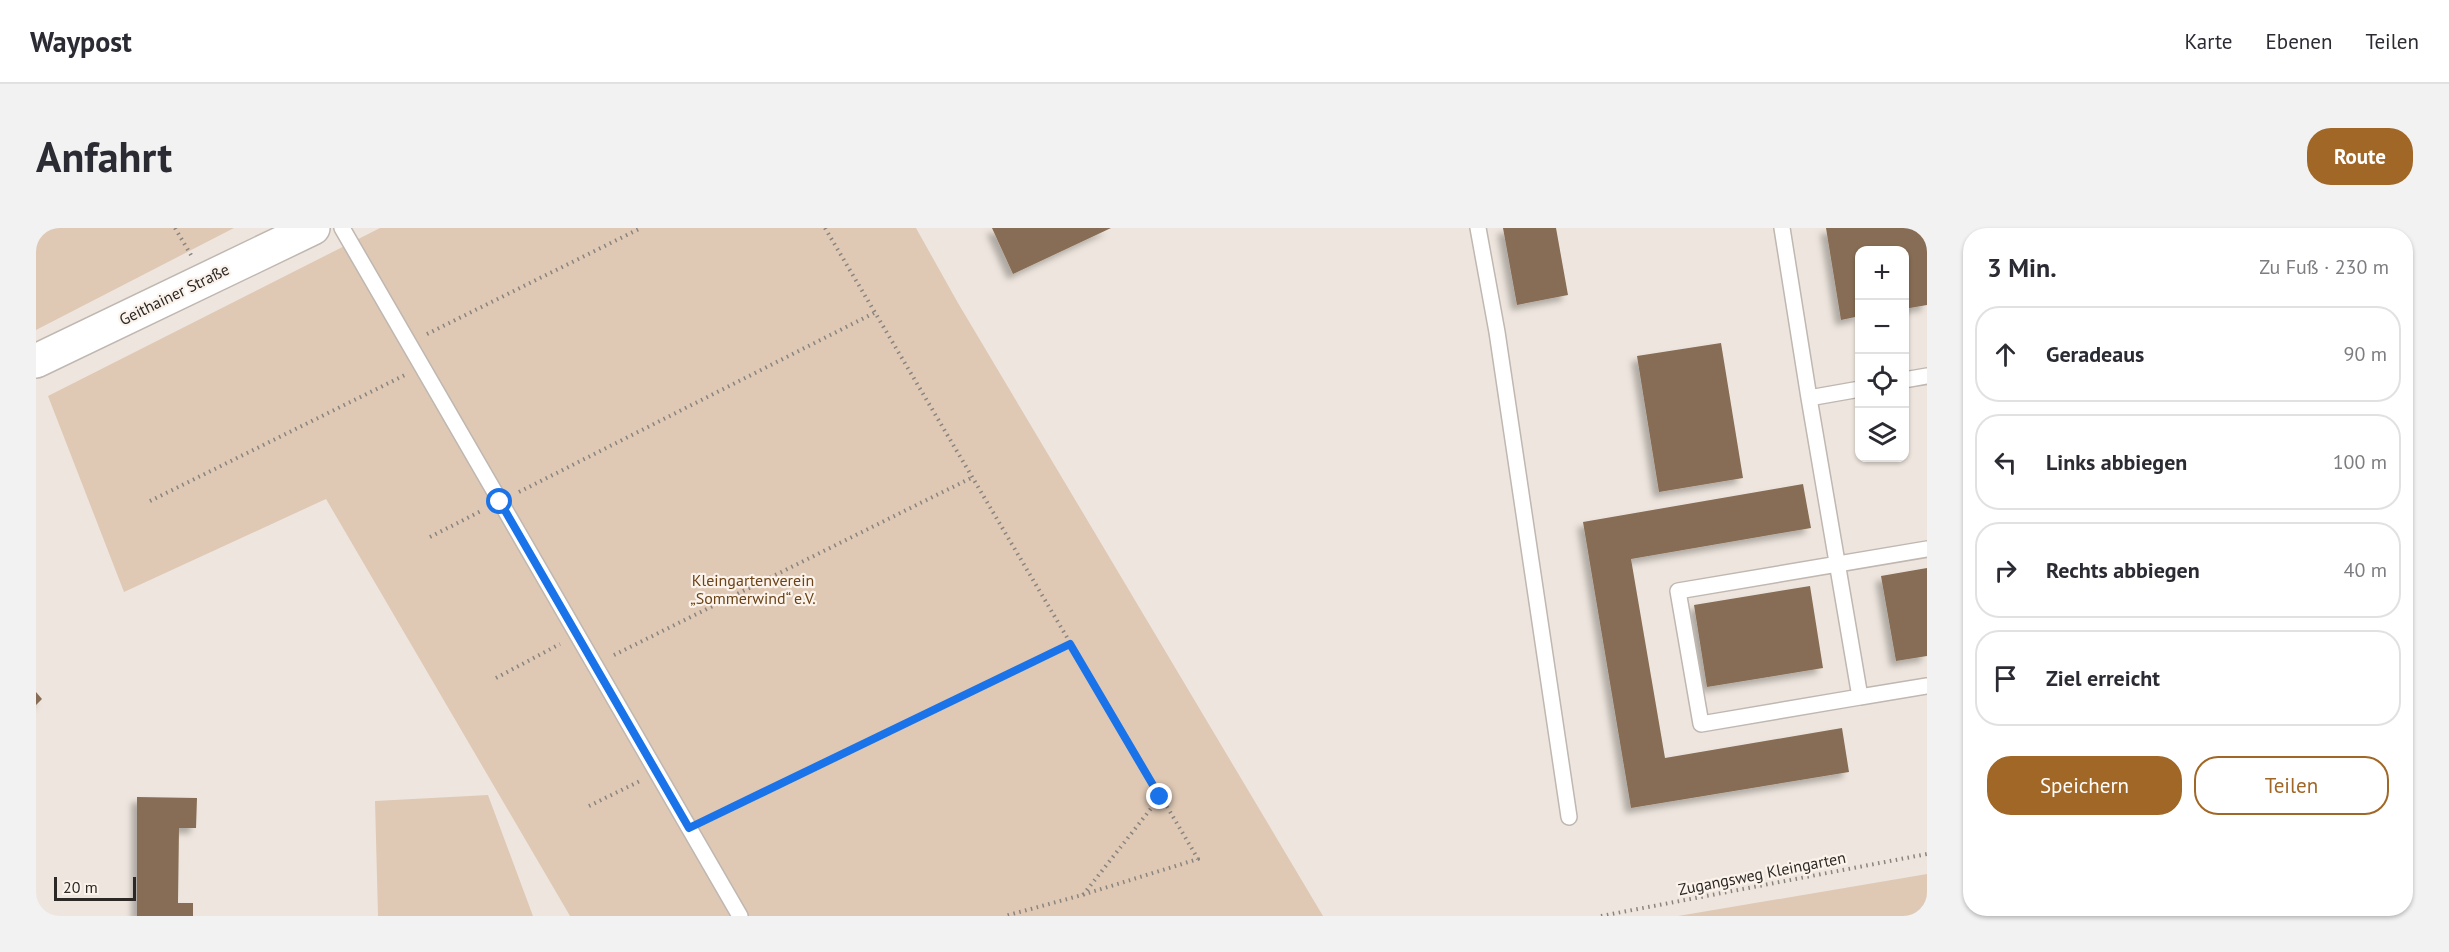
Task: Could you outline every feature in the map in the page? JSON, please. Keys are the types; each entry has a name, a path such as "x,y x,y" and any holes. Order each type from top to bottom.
{"street":[{"name":"Geithainer Straße","path":"36,361 313,228"}],"lane":[{"path":"342,228 740,916"},
{"path":"1478,228 1497,332 1569,817"},
{"path":"1782,228 1860,697"},
{"path":"1909,379 1927,376"},
{"path":"1809,398 1855,389"},
{"path":"1927,549 1678,591 1701,724 1927,686"}],"path":[{"path":"408,344 641,228"},
{"path":"825,228 1198,859 1005,916"},
{"path":"430,537 874,314"},
{"path":"150,501 422,367"},
{"path":"594,665 973,477"},
{"path":"496,678 576,635"},
{"path":"689,828 1070,644"},
{"path":"589,806 657,772"},
{"path":"1082,895 1160,797"},
{"name":"Zugangsweg Kleingarten","path":"1601,916 1927,854"}],"green space":[{"path":"36,228 234,228 36,330"},
{"name":"Kleingartenverein „Sommerwind“ e.V.","path":"380,228 916,228 958,303 1323,916 570,916 326,499 124,592 48,396"},
{"path":"488,795 533,916 378,916 375,801"},
{"path":"1927,874 1927,916 1678,916"}],"building":[{"path":"992,228 1111,228 1013,274"},
{"path":"1503,228 1556,228 1568,295 1517,305"},
{"path":"1826,228 1927,228 1927,305 1909,308 1909,246 1855,246 1855,317 1841,320"},
{"path":"1721,343 1743,478 1659,492 1637,356"},
{"path":"1803,484 1811,528 1631,559 1665,758 1842,728 1849,772 1631,808 1583,522"},
{"path":"1927,568 1927,656 1896,661 1881,576"},
{"path":"1810,586 1823,668 1707,687 1694,605"},
{"path":"36,692 42,699 36,705"},
{"path":"137,797 197,798 196,828 179,828 178,903 193,903 193,916 137,916"}],"route":[{"path":"500,502 689,828 1070,644 1160,797"}]}
